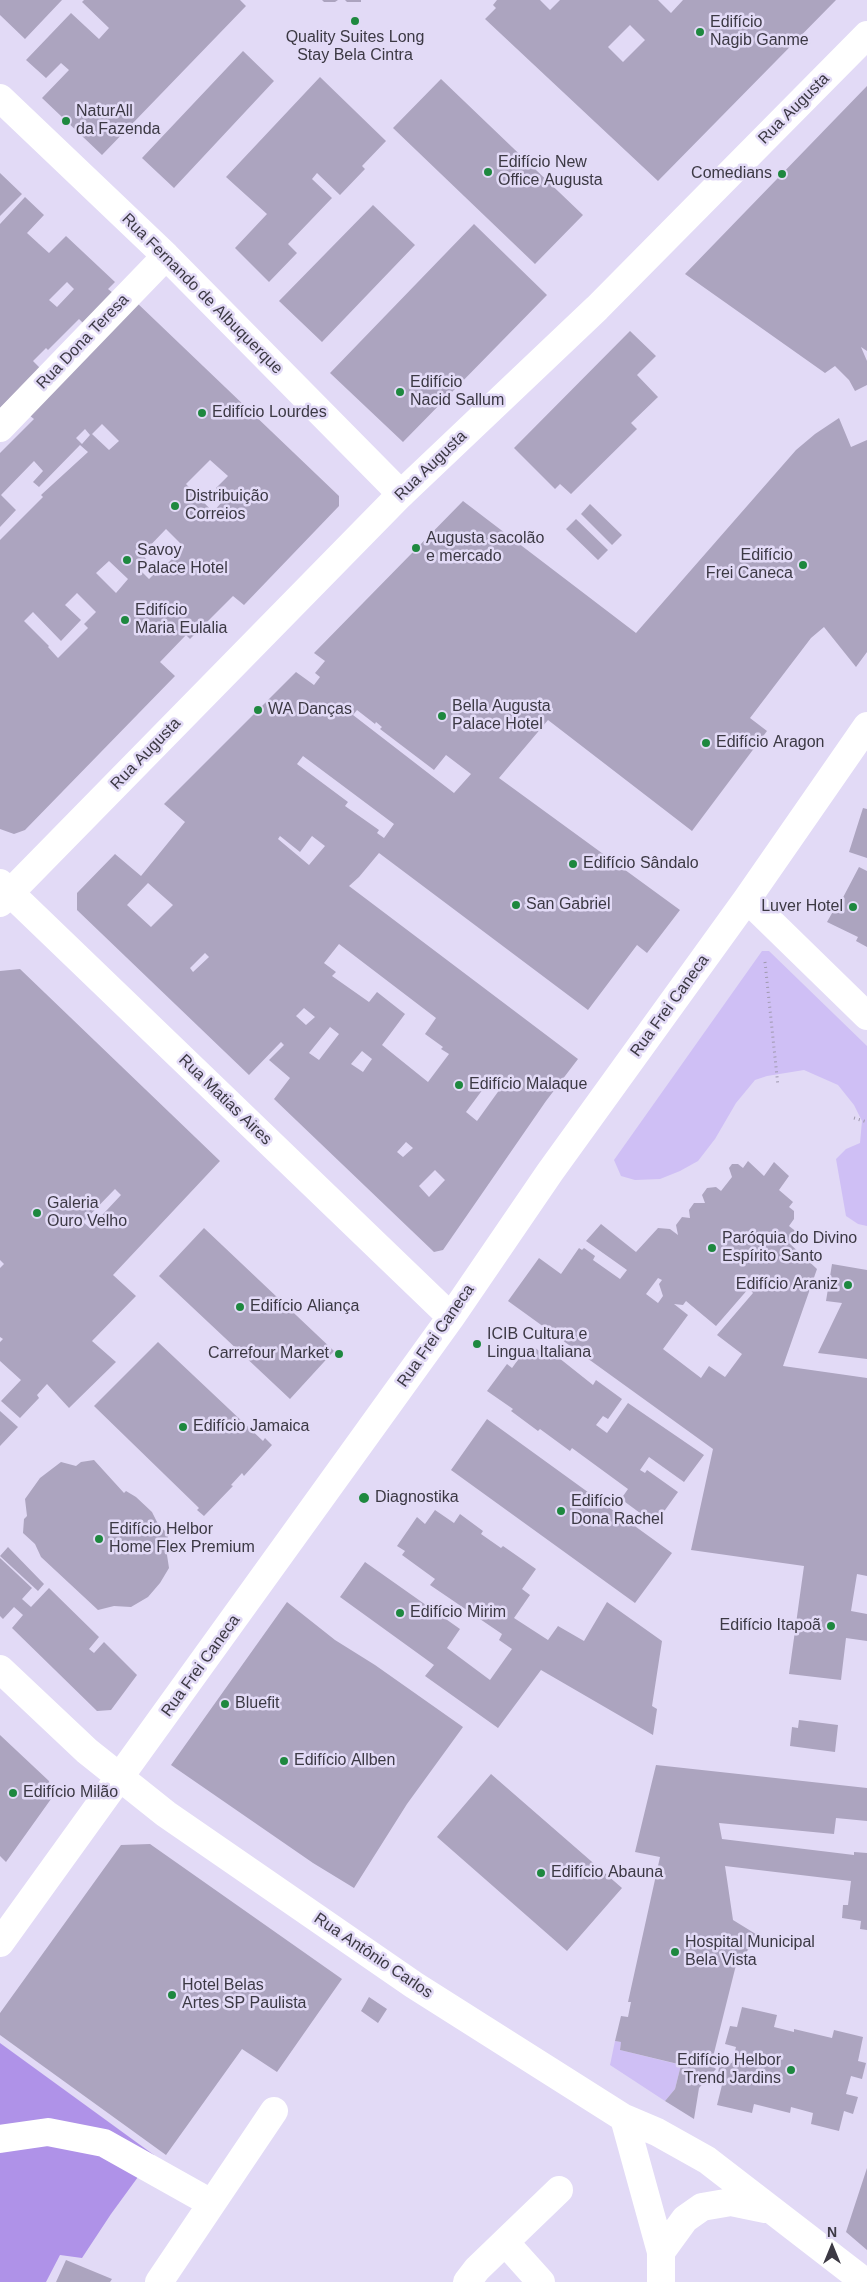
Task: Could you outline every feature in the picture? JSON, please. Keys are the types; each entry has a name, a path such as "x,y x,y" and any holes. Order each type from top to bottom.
{"street":[{"name":"Rua Augusta","path":"3,893 401,494 597,308 867,35"},
{"name":"Rua Fernando de Albuquerque","path":"0,98 166,256 401,494"},
{"name":"Rua Dona Teresa","path":"0,428 166,256"},
{"name":"Rua Frei Caneca","path":"0,1943 451,1317 550,1172 747,899 867,726"},
{"name":"Rua Matias Aires","path":"3,893 451,1317"},
{"path":"747,899 867,1016"},
{"name":"Rua Antônio Carlos","path":"0,1669 87,1751 166,1814 414,1985 624,2118 657,2132 707,2160 865,2282"},
{"path":"159,2282 274,2111"},
{"path":"624,2118 661,2252 660,2282"},
{"path":"0,2139 48,2132 104,2143 211,2203"},
{"path":"467,2282 559,2190"},
{"name":"Rua Antônio Carlos","path":"661,2252 685,2219 702,2207 731,2202 769,2209"},
{"path":"505,2242 541,2282"}],"path":[{"path":"764,956 778,1086"},
{"path":"854,1118 867,1122"}],"shaded area":[{"path":"762,951 769,951 867,1046 867,1226 858,1224 846,1216 836,1159 846,1149 860,1143 862,1121 854,1105 838,1085 804,1070 767,1076 755,1080 736,1103 715,1139 698,1161 680,1171 660,1179 635,1180 621,1176 614,1160"},
{"path":"615,2041 621,2042 620,2050 681,2065 675,2089 665,2101 610,2065"},
{"path":"0,2043 154,2155 82,2258 60,2255 46,2282 0,2282"}],"building":[{"path":"0,0 62,0 25,39 0,15"},
{"path":"84,0 240,0 246,6 102,155 42,98 69,70 61,63 46,78 26,60 71,13 99,39 109,28 82,2"},
{"name":"Quality Suites Long Stay Bela Cintra","path":"322,0 338,0 335,2 324,2"},
{"name":"Quality Suites Long Stay Bela Cintra","path":"345,0 361,0 361,2 347,2"},
{"path":"497,0 540,0 550,10 560,0 658,0 671,13 683,0 836,0 658,181 485,19 496,8 493,5","holes":["630,25 645,40 623,62 608,47"]},
{"path":"243,51 274,81 174,188 142,158"},
{"path":"320,77 386,141 362,166 365,169 340,195 317,173 312,179 332,198 288,244 297,253 269,282 235,248 267,214 226,177"},
{"name":"Edifício New Office Augusta","path":"441,79 583,215 535,264 393,128"},
{"path":"867,86 867,351 861,347 867,361 867,385 855,391 849,380 835,366 825,373 685,274"},
{"path":"0,173 22,194 0,216"},
{"path":"25,197 44,215 27,233 49,253 66,236 115,282 108,289 113,293 83,323 79,319 48,350 46,348 33,361 40,368 0,408 0,224","holes":["67,282 74,289 57,307 49,300"]},
{"path":"373,205 415,245 322,342 279,301"},
{"path":"474,224 547,295 403,442 330,373"},
{"path":"135,301 339,496 339,506 244,605 233,596 190,639 186,635 160,662 175,676 25,830 14,834 0,829 0,540 43,497 41,495 88,452 80,445 39,487 33,482 43,471 34,461 1,495 16,510 0,527 0,453 34,419 25,412","holes":["102,424 119,441 109,450 92,434","85,429 90,435 82,444 76,438","210,460 228,476 216,488 223,496 219,501 221,503 213,512 186,484","166,529 184,547 155,576 154,574 149,579 137,567 146,559 142,554","109,561 128,579 116,593 96,573","77,593 96,612 84,624 88,628 58,658 24,621 33,612 61,641 81,620 65,605"]},
{"path":"630,331 656,356 637,375 658,397 631,423 637,429 571,494 560,484 555,489 514,448"},
{"path":"839,418 851,447 867,440 867,652 856,667 824,627 811,638 750,718 767,731 692,831 548,720 499,778 680,910 647,953 637,945 588,1010 379,853 349,886 578,1059 546,1101 443,1250 434,1252 274,1099 290,1078 269,1060 284,1045 281,1042 249,1075 77,910 77,893 115,854 141,876 185,822 164,804 296,672 314,685 320,677 315,673 325,661 314,653 463,501 636,633 796,450","holes":["357,710 375,724 376,722 382,727 380,729 434,770 446,755 471,774 454,793 353,715","303,756 394,824 384,838 377,833 379,830 345,806 348,802 297,764","280,836 300,852 312,836 325,846 309,865 278,839","148,883 173,905 151,927 127,905","339,944 436,1018 425,1034 443,1047 441,1049 449,1054 428,1082 382,1045 405,1014 377,992 369,1002 332,976 336,972 324,963","205,953 209,957 193,972 190,968","304,1008 315,1017 306,1025 296,1016","330,1027 339,1034 319,1060 309,1053","362,1051 372,1059 363,1072 351,1064","489,1081 500,1089 477,1121 466,1112","406,1142 413,1148 403,1157 397,1152","435,1170 445,1180 429,1197 419,1186"]},
{"path":"590,504 622,535 612,545 581,514"},
{"path":"576,519 608,550 598,560 566,529"},
{"path":"863,808 867,809 867,858 849,852"},
{"name":"Luver Hotel","path":"859,867 867,871 867,947 856,941 858,937 827,922 836,906 838,907"},
{"path":"20,969 220,1161 113,1275 136,1296 92,1341 116,1362 69,1408 47,1384 37,1395 39,1398 20,1418 1,1401 21,1380 0,1361 0,1342 3,1339 0,1337 0,1268 4,1264 0,1260 0,971","holes":["115,1189 121,1195 90,1228 83,1222"]},
{"path":"748,1161 764,1176 774,1162 789,1176 779,1190 793,1202 789,1207 794,1211 794,1219 789,1226 798,1233 789,1243 817,1269 783,1366 867,1378 867,1576 857,1574 851,1611 867,1614 867,1641 846,1638 841,1680 789,1674 804,1566 691,1550 713,1449 508,1301 539,1258 561,1274 579,1248 582,1250 584,1248 595,1256 593,1260 620,1279 627,1270 586,1241 601,1224 636,1252 658,1228 670,1229 678,1235 676,1225 682,1217 690,1218 689,1210 694,1203 705,1203 702,1195 707,1188 716,1187 721,1191 732,1177 729,1168 732,1164 738,1164 743,1168","holes":["658,1278 662,1280 659,1284 663,1296 658,1303 646,1294","749,1288 753,1293 717,1335 742,1354 725,1377 709,1366 701,1378 663,1349 688,1315 674,1304 683,1305 686,1301 716,1326"]},
{"name":"Edifício Aliança","path":"204,1228 334,1351 290,1399 159,1276"},
{"path":"832,1264 867,1270 867,1359 818,1353 842,1303 826,1301"},
{"name":"Edifício Jamaica","path":"158,1342 263,1441 265,1438 272,1445 244,1476 242,1473 231,1485 233,1486 204,1516 197,1510 199,1508 94,1406"},
{"path":"534,1347 551,1360 554,1354 593,1385 596,1380 622,1399 608,1419 603,1416 596,1425 607,1433 628,1403 704,1455 684,1482 649,1457 640,1470 645,1473 647,1470 678,1492 655,1524 621,1499 628,1489 572,1448 570,1451 540,1429 538,1431 511,1411 513,1409 487,1391 507,1364 512,1368 525,1350 529,1353"},
{"path":"0,1411 18,1427 0,1446"},
{"name":"Edifício Dona Rachel","path":"487,1419 672,1553 635,1603 451,1470"},
{"name":"Edifício Helbor Home Flex Premium","path":"94,1460 124,1493 126,1491 136,1497 152,1512 158,1524 168,1534 167,1555 169,1568 160,1583 148,1597 131,1607 114,1606 98,1610 41,1557 35,1544 23,1533 24,1519 27,1516 25,1499 40,1478 61,1462 76,1466 81,1462"},
{"path":"435,1510 454,1523 460,1514 483,1531 481,1534 501,1548 503,1546 536,1569 522,1589 530,1595 514,1618 548,1640 558,1626 584,1641 607,1602 662,1641 652,1706 657,1709 653,1735 541,1670 498,1728 425,1676 434,1665 340,1597 365,1562 460,1629 447,1648 490,1680 512,1649 499,1640 502,1634 430,1585 435,1579 402,1555 405,1551 397,1546 417,1517 425,1524"},
{"path":"8,1547 44,1584 38,1591 0,1556"},
{"path":"0,1558 32,1588 22,1599 31,1607 49,1588 99,1637 89,1649 94,1653 104,1642 137,1675 111,1710 97,1711 12,1628 23,1615 14,1607 3,1619 0,1616"},
{"path":"287,1602 335,1640 375,1665 463,1727 407,1804 354,1888 313,1863 171,1765"},
{"path":"799,1720 838,1725 835,1752 790,1746 792,1727 798,1728"},
{"path":"0,1735 49,1781 51,1799 6,1862 0,1856"},
{"path":"656,1765 867,1788 867,1821 836,1818 834,1834 719,1823 722,1839 854,1855 854,1852 867,1853 867,1930 860,1929 861,1921 842,1918 843,1905 848,1905 851,1881 725,1866 733,1920 759,1936 736,1965 711,2065 716,2069 699,2088 694,2119 665,2101 675,2089 683,2057 679,2055 678,2064 620,2050 621,2042 615,2041 621,2016 628,2017 631,2002 628,2002 660,1857 635,1852"},
{"name":"Edifício Abauna","path":"491,1774 622,1888 567,1951 437,1837"},
{"name":"Hotel Belas Artes SP Paulista","path":"150,1844 342,1979 277,2072 242,2049 166,2155 0,2035 0,2013 121,1845"},
{"path":"369,1997 387,2009 378,2023 361,2011"},
{"name":"Edifício Helbor Trend Jardins","path":"742,2007 777,2015 774,2027 794,2032 794,2029 832,2038 834,2030 863,2037 858,2061 866,2063 862,2079 851,2076 846,2094 858,2097 853,2114 844,2111 839,2131 811,2124 813,2113 791,2107 790,2113 754,2104 752,2113 717,2105 723,2081 716,2080 721,2060 732,2063 736,2047 725,2044 730,2026 737,2027"},
{"path":"867,2168 867,2250 846,2232"},
{"path":"66,2260 112,2279 110,2282 56,2282"}],"place":[{"name":"Quality Suites Long Stay Bela Cintra","path":"355,21"},
{"name":"Edifício Nagib Ganme","path":"700,32"},
{"name":"NaturAll da Fazenda","path":"66,121"},
{"name":"Edifício New Office Augusta","path":"488,172"},
{"name":"Comedians","path":"782,174"},
{"name":"Edifício Nacid Sallum","path":"400,392"},
{"name":"Edifício Lourdes","path":"202,413"},
{"name":"Distribuição Correios","path":"175,506"},
{"name":"Augusta sacolão e mercado","path":"416,548"},
{"name":"Savoy Palace Hotel","path":"127,560"},
{"name":"Edifício Frei Caneca","path":"803,565"},
{"name":"Edifício Maria Eulalia","path":"125,620"},
{"name":"WA Danças","path":"258,710"},
{"name":"Bella Augusta Palace Hotel","path":"442,716"},
{"name":"Edifício Aragon","path":"706,743"},
{"name":"Edifício Sândalo","path":"573,864"},
{"name":"San Gabriel","path":"516,905"},
{"name":"Luver Hotel","path":"853,907"},
{"name":"Edifício Malaque","path":"459,1085"},
{"name":"Galeria Ouro Velho","path":"37,1213"},
{"name":"Paróquia do Divino Espírito Santo","path":"712,1248"},
{"name":"Edifício Araniz","path":"848,1285"},
{"name":"Edifício Aliança","path":"240,1307"},
{"name":"ICIB Cultura e Lingua Italiana","path":"477,1344"},
{"name":"Carrefour Market","path":"339,1354"},
{"name":"Edifício Jamaica","path":"183,1427"},
{"name":"Diagnostika","path":"364,1498"},
{"name":"Edifício Dona Rachel","path":"561,1511"},
{"name":"Edifício Helbor Home Flex Premium","path":"99,1539"},
{"name":"Edifício Mirim","path":"400,1613"},
{"name":"Edifício Itapoã","path":"831,1626"},
{"name":"Bluefit","path":"225,1704"},
{"name":"Edifício Allben","path":"284,1761"},
{"name":"Edifício Milão","path":"13,1793"},
{"name":"Edifício Abauna","path":"541,1873"},
{"name":"Hospital Municipal Bela Vista","path":"675,1952"},
{"name":"Hotel Belas Artes SP Paulista","path":"172,1995"},
{"name":"Edifício Helbor Trend Jardins","path":"791,2070"}]}
